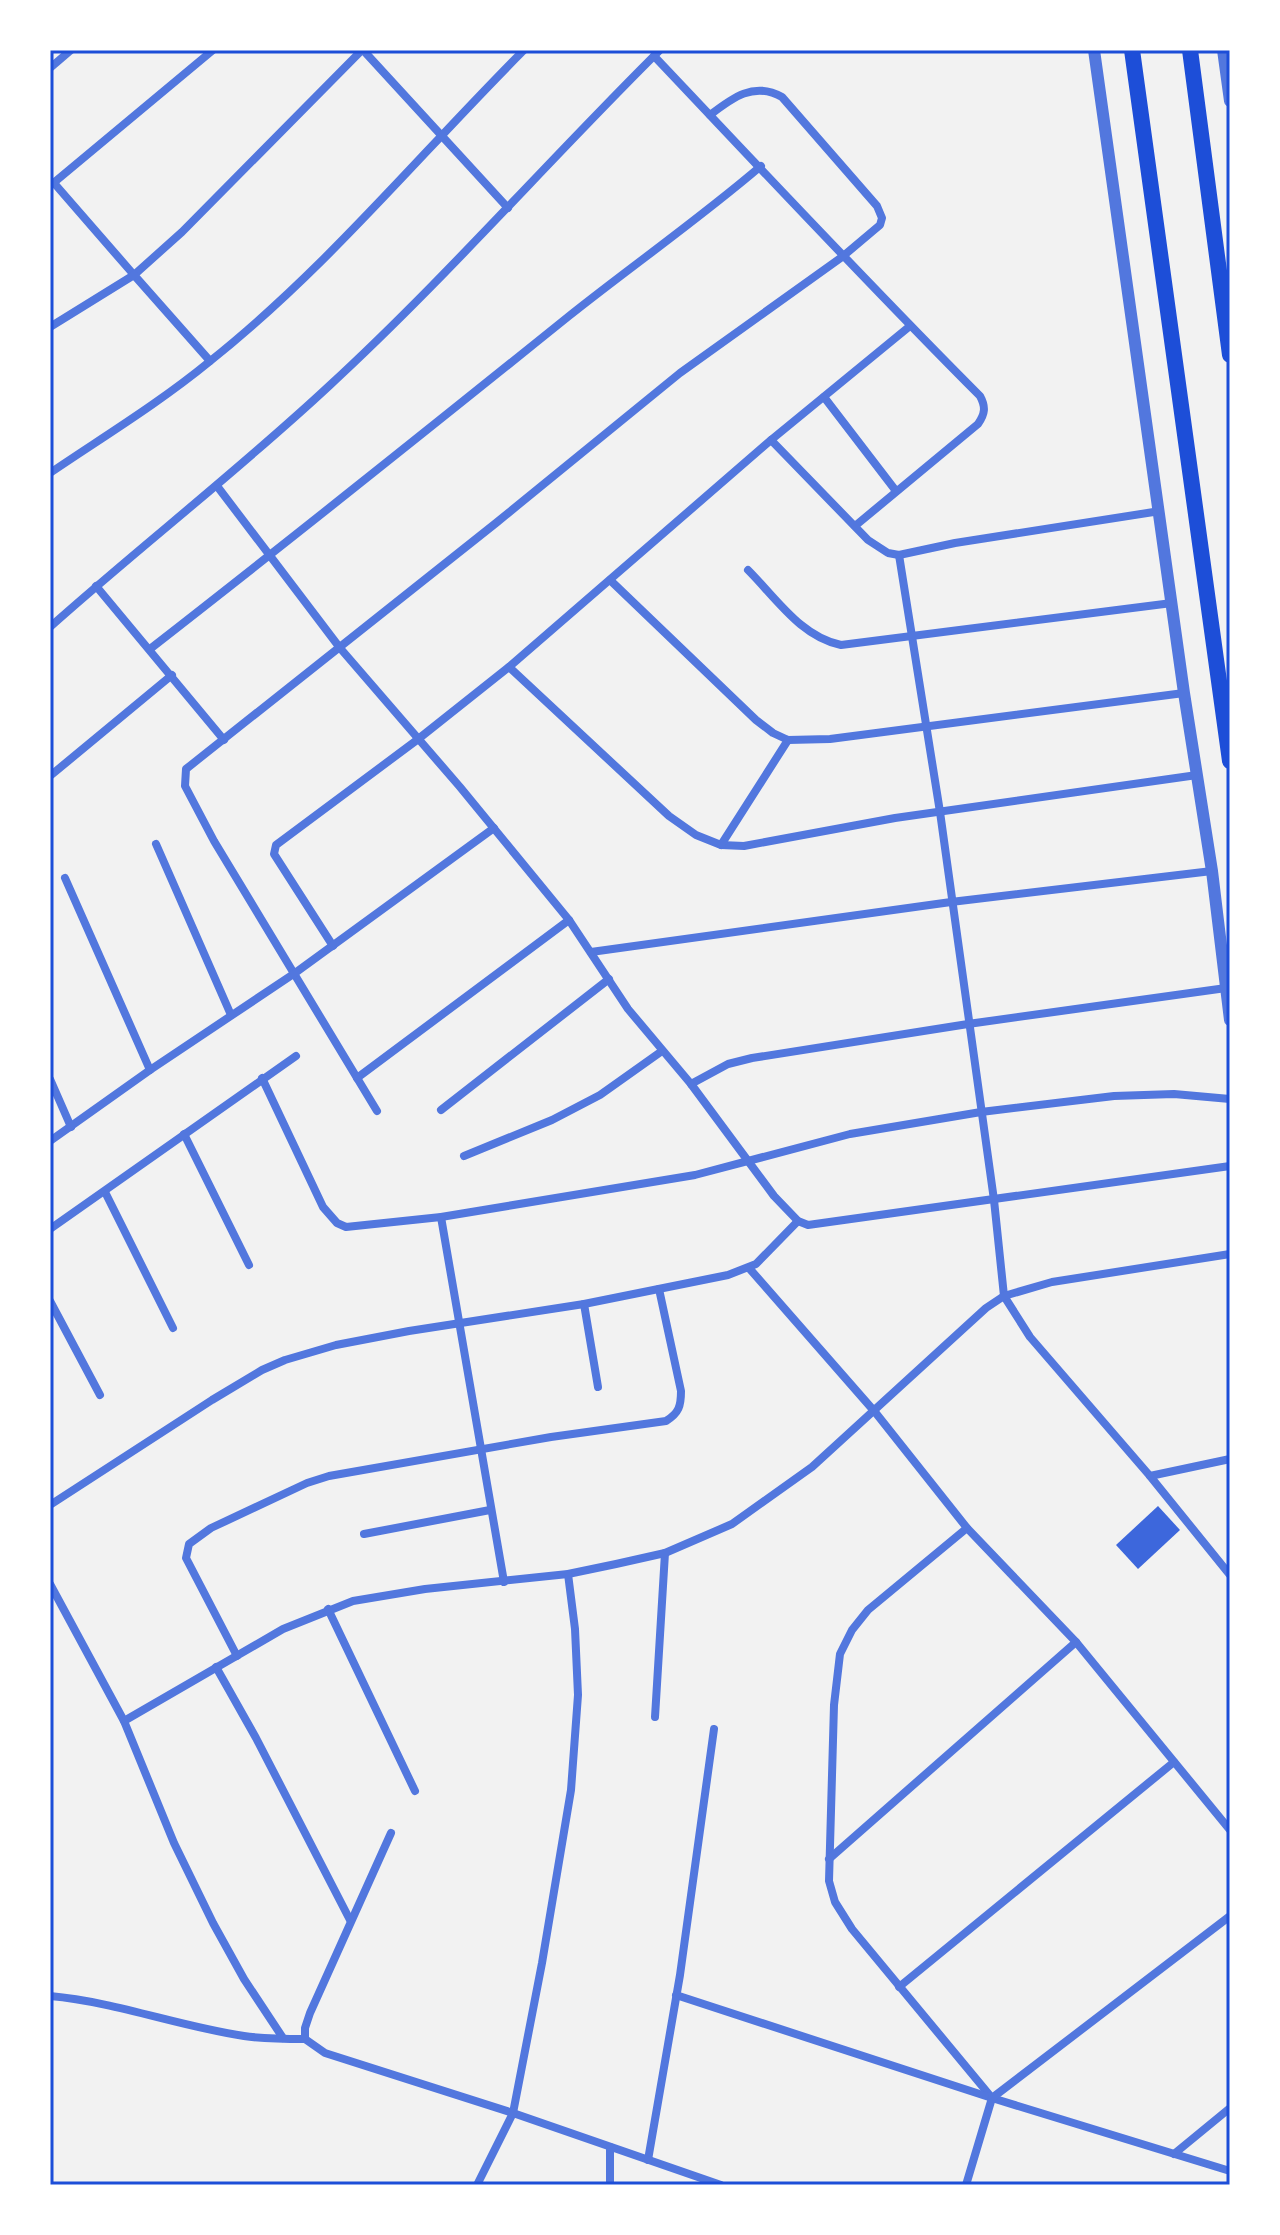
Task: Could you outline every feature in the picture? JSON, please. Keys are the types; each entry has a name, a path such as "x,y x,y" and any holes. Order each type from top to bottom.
{"highway":[{"path":"1132,50 1230,761"},
{"path":"1190,50 1230,355"}],"street":[{"path":"50,68 71,50"},
{"path":"210,361 52,184 213,50"},
{"path":"50,327 134,275 182,232 362,50 508,208"},
{"path":"50,473 152,405 210,361 308,273 524,50"},
{"path":"1094,50 1212,871 1230,1020"},
{"path":"1223,50 1230,101"},
{"path":"50,627 217,486 372,346 657,53 842,257 980,396 984,411 978,424 855,526"},
{"path":"377,1111 233,874 185,786 186,769 680,373 842,257 880,225 880,212 782,97 771,91 758,90 733,97 710,115"},
{"path":"150,649 571,315 699,219 761,166"},
{"path":"333,946 274,854 276,845 509,667 771,440 910,326"},
{"path":"824,397 896,491"},
{"path":"771,440 879,548 899,555 969,540 1160,511"},
{"path":"217,486 340,648 569,920 628,1009 691,1084 774,1196 798,1221 808,1225 1230,1166"},
{"path":"899,555 940,812 994,1200 1004,1296 1030,1337 1150,1476 1230,1575"},
{"path":"748,570 804,629 825,642 841,645 1172,603"},
{"path":"610,580 756,720 788,740 830,739 1184,693"},
{"path":"96,586 224,740"},
{"path":"509,667 669,816 696,835 721,845 744,846 940,812 1197,775"},
{"path":"50,776 172,675"},
{"path":"721,845 788,740"},
{"path":"50,1141 295,973 494,828"},
{"path":"156,844 231,1015"},
{"path":"591,952 951,902 1212,871"},
{"path":"65,878 150,1070"},
{"path":"357,1078 569,920"},
{"path":"441,1110 609,979"},
{"path":"691,1084 728,1064 752,1058 1226,988"},
{"path":"464,1156 552,1120 600,1095 662,1051"},
{"path":"50,1229 296,1056"},
{"path":"262,1078 323,1207 337,1223 346,1227 441,1217 629,1187 695,1175 850,1134 981,1112 1129,1095 1174,1094 1230,1099"},
{"path":"50,1079 71,1127"},
{"path":"184,1134 249,1265"},
{"path":"105,1192 173,1328"},
{"path":"441,1217 504,1582"},
{"path":"50,1505 262,1370 324,1348 458,1322 584,1304 728,1275 749,1268 768,1254 798,1221"},
{"path":"124,1721 283,1629 353,1601 385,1594 568,1574 665,1553 732,1524 764,1504 812,1467 986,1308 1004,1296 1052,1282 1230,1254"},
{"path":"749,1268 875,1412 967,1528 1076,1642 1230,1830"},
{"path":"237,1656 186,1558 189,1544 297,1487 329,1476 551,1437 653,1424 676,1415 681,1406 681,1391 659,1289"},
{"path":"50,1301 100,1395"},
{"path":"584,1304 598,1387"},
{"path":"1150,1476 1230,1459"},
{"path":"364,1534 490,1510"},
{"path":"967,1528 868,1610 852,1630 840,1654 834,1705 829,1881 835,1902 852,1929 992,2098"},
{"path":"655,1717 665,1553"},
{"path":"477,2185 513,2113 557,1876 576,1744 577,1652 568,1574"},
{"path":"50,1584 124,1721 174,1843 213,1923 244,1979 283,2038"},
{"path":"328,1609 415,1791"},
{"path":"829,1859 1076,1642"},
{"path":"216,1667 249,1724 350,1920"},
{"path":"648,2160 702,1831 714,1729"},
{"path":"899,1987 1174,1762"},
{"path":"305,2039 310,2013 391,1833"},
{"path":"966,2185 992,2098 1230,1916"},
{"path":"676,1995 992,2098 1230,2171"},
{"path":"50,1996 131,2009 246,2037 305,2039 325,2053 513,2113 721,2185"},
{"path":"1174,2154 1230,2108"},
{"path":"610,2147 610,2185"}],"building":[{"path":"1158,1506 1180,1530 1138,1569 1116,1545"}]}
